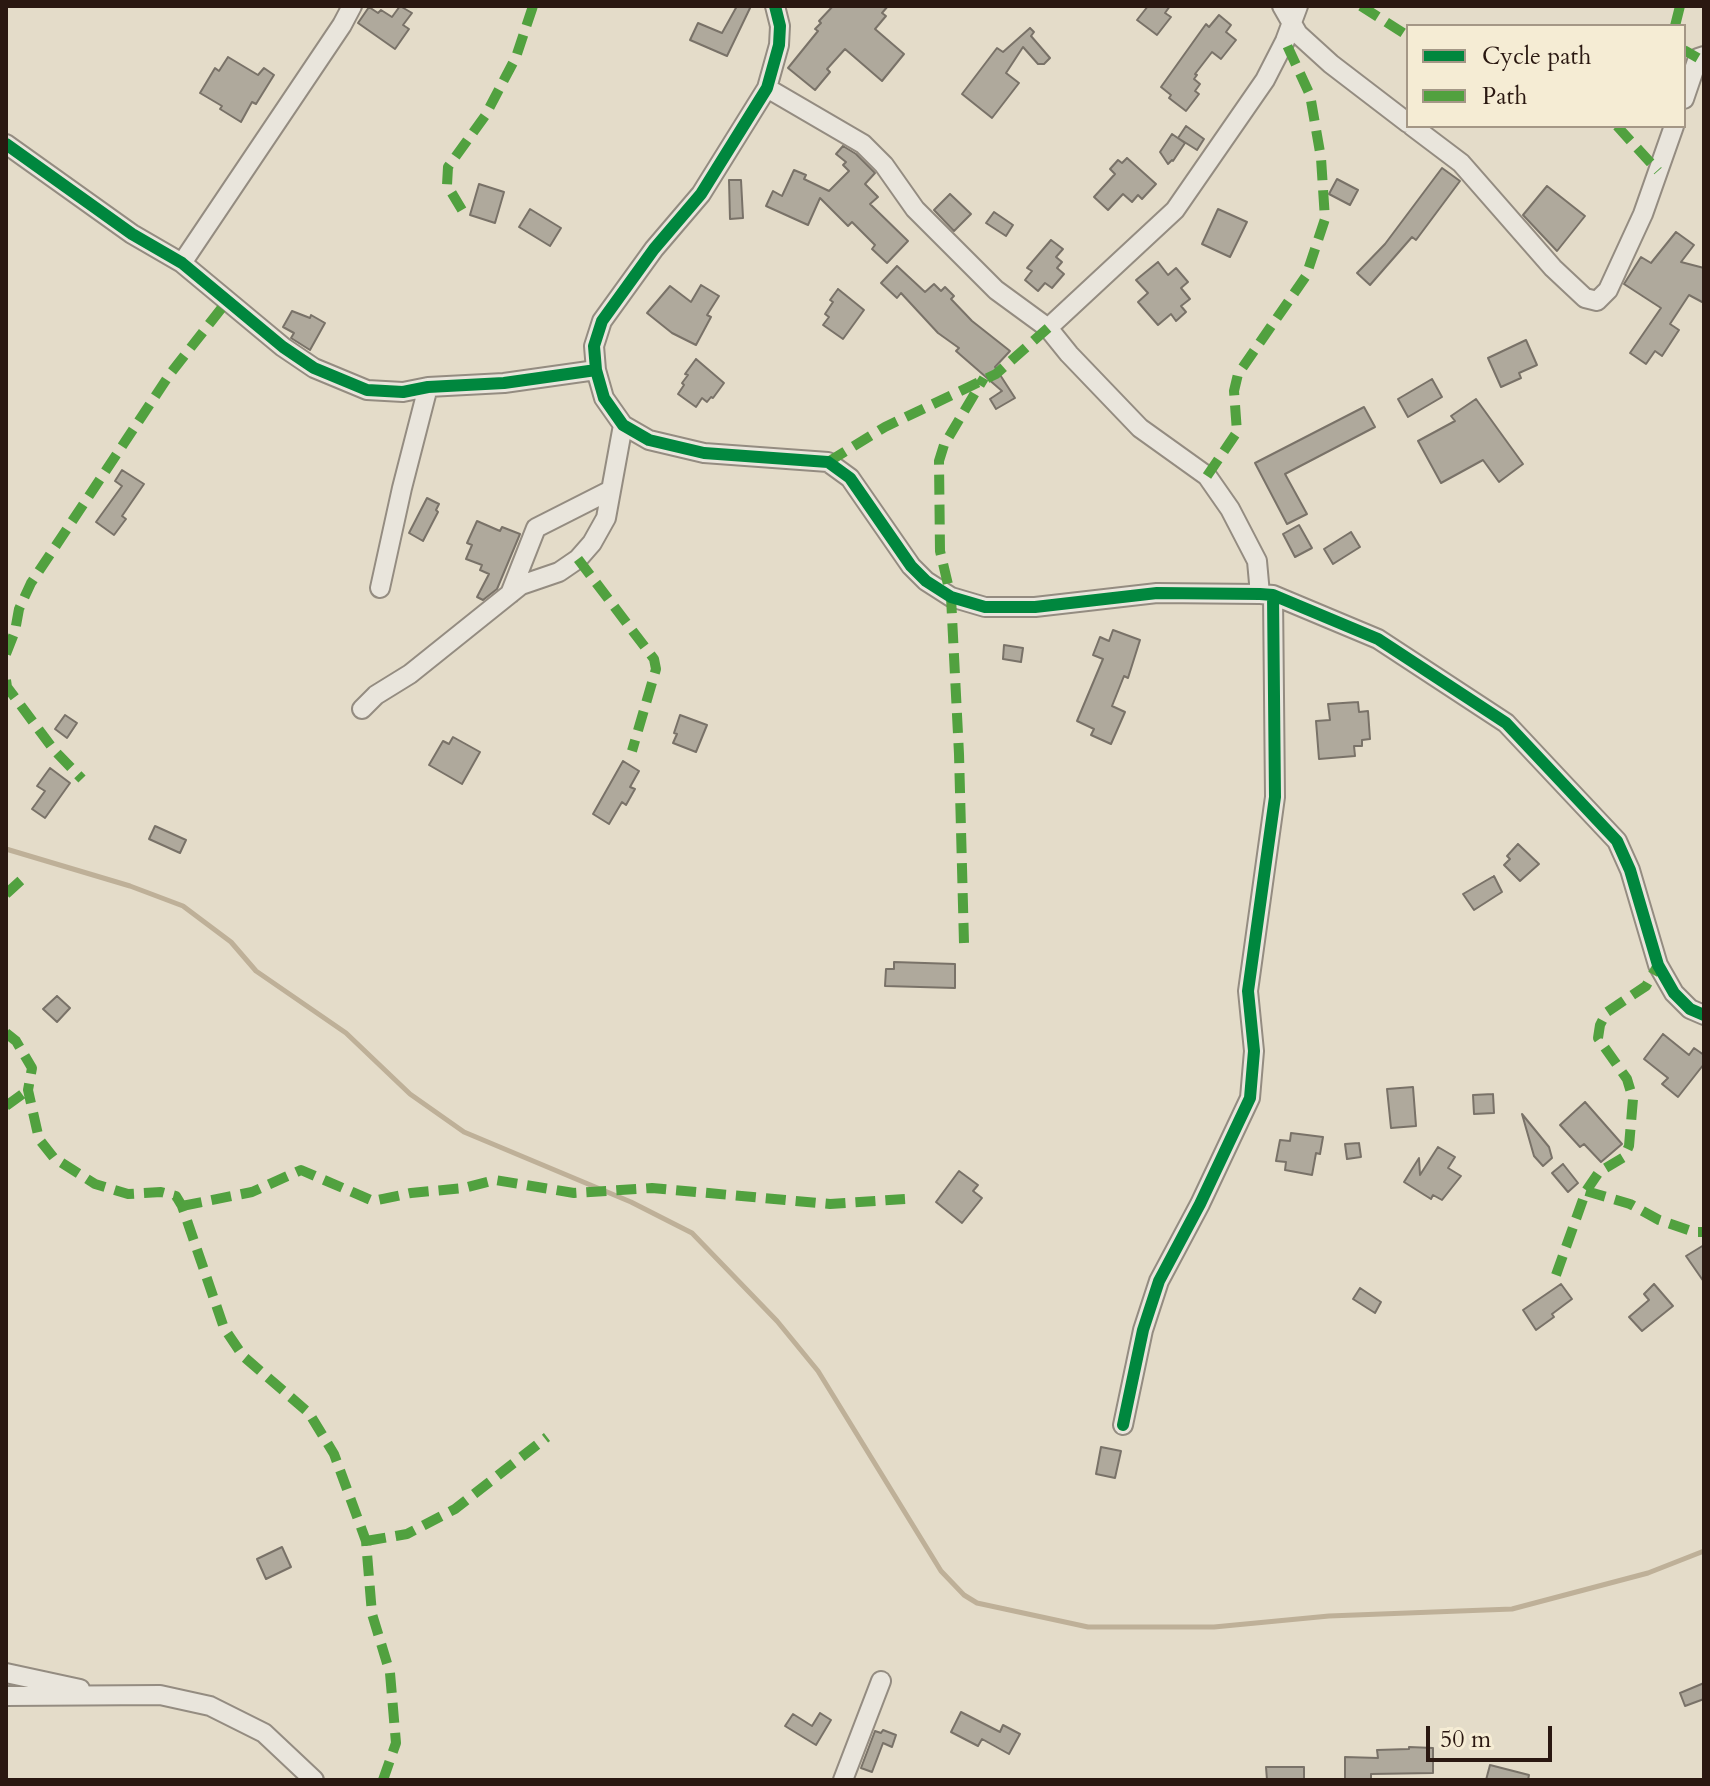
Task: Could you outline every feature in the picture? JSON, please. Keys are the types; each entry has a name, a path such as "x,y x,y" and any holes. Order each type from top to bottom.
{"street":[{"path":"182,263 352,6"},
{"path":"775,6 780,26 779,45 767,88 701,194 654,249 602,321 594,346 596,370 604,398 623,425 649,440 704,453 828,462 850,478 911,566 926,581 951,597 985,607 1035,607 1157,593 1266,595 1378,639 1506,723 1617,841 1630,870 1658,965 1674,993 1690,1009 1704,1015"},
{"path":"1048,328 1175,210 1265,80 1285,41 1291,11"},
{"path":"1291,11 1298,34 1331,64 1406,121"},
{"path":"1686,93 1698,58 1704,56"},
{"path":"767,88 863,144 884,165 915,209 996,290 1048,328 1140,428 1207,476 1230,509 1257,561 1266,595 1275,797 1248,991 1254,1051 1250,1098 1200,1204 1159,1281 1143,1330 1123,1425"},
{"path":"1415,128 1461,163 1553,268 1585,298 1597,301 1608,290 1643,214 1673,128"},
{"path":"6,144 132,234 182,263 283,347 314,368 367,390 403,392 428,387 504,383 596,370"},
{"path":"380,588 428,387"},
{"path":"362,709 376,695 410,674 521,585 559,572 578,559 592,543 606,518 623,425"},
{"path":"510,594 536,528 611,490"},
{"path":"6,1673 102,1695"},
{"path":"843,1780 881,1681"},
{"path":"6,1696 160,1695 210,1706 264,1733 314,1780"}],"building":[{"path":"400,6 412,13 403,25 409,29 395,49 358,23 369,7 392,17"},
{"path":"737,6 751,6 727,56 690,40 698,23 722,33"},
{"path":"833,6 888,6 882,13 886,16 875,29 904,54 882,81 845,49 827,69 830,72 815,90 788,68 818,31 815,29 821,23 819,21"},
{"path":"1148,6 1170,6 1165,13 1171,17 1157,35 1137,20"},
{"path":"1219,15 1231,25 1226,32 1236,40 1221,59 1212,52 1195,74 1194,79 1200,84 1195,91 1199,94 1186,111 1161,87 1206,24 1209,27"},
{"path":"1030,28 1034,32 1031,36 1050,58 1044,64 1038,64 1023,47 1006,73 1019,83 992,118 962,94 997,48 1003,52"},
{"path":"228,57 258,75 264,68 274,75 256,104 252,102 241,122 200,93 215,68 219,71"},
{"path":"1186,126 1204,139 1197,150 1178,138"},
{"path":"1172,134 1185,143 1168,164 1160,152"},
{"path":"843,146 875,173 865,184 878,197 870,204 908,241 887,263 872,249 875,245 852,222 848,226 820,198 808,225 766,206 773,191 782,196 794,170 806,175 804,179 829,191 849,171 843,165 846,162 836,154"},
{"path":"1127,158 1156,184 1142,199 1138,195 1132,202 1123,194 1108,210 1094,197 1115,174 1110,169 1118,160 1122,163"},
{"path":"1442,168 1460,181 1416,240 1412,237 1370,285 1357,273 1385,244"},
{"path":"1337,179 1358,190 1350,205 1329,194"},
{"path":"729,180 741,180 743,218 730,219"},
{"path":"479,184 504,192 495,223 470,215"},
{"path":"1547,186 1585,216 1557,251 1523,215"},
{"path":"950,194 971,214 954,231 934,210"},
{"path":"530,209 561,228 550,246 519,227"},
{"path":"1218,209 1247,222 1230,257 1202,244"},
{"path":"994,212 1013,225 1006,236 986,223"},
{"path":"1676,232 1694,245 1681,262 1704,268 1704,303 1689,295 1670,324 1679,330 1662,356 1655,351 1646,364 1630,353 1661,308 1624,284 1641,257 1651,263"},
{"path":"1051,240 1063,249 1056,257 1062,262 1057,268 1064,274 1052,288 1045,283 1038,291 1025,280 1032,271 1027,268"},
{"path":"1158,262 1168,275 1176,268 1188,282 1181,288 1190,299 1181,306 1186,312 1176,321 1171,314 1158,325 1138,302 1148,293 1136,280"},
{"path":"897,266 925,292 934,284 941,291 945,287 954,296 951,299 972,321 1010,351 995,367 1015,398 996,409 990,399 1002,391 956,351 959,348 938,333 901,293 897,298 881,283"},
{"path":"701,285 719,296 707,315 711,317 696,345 672,333 647,313 670,286 691,302"},
{"path":"838,289 864,310 843,339 823,325 829,317 825,314 833,302 830,300"},
{"path":"292,311 310,318 311,315 325,323 310,350 291,338 294,333 283,327"},
{"path":"1526,340 1537,365 1519,373 1521,378 1501,387 1488,358"},
{"path":"696,359 724,383 713,398 707,402 702,398 696,407 678,394 688,375 685,374"},
{"path":"1432,379 1442,397 1408,417 1398,399"},
{"path":"1476,399 1523,464 1499,482 1483,460 1441,483 1418,441 1455,421 1451,416"},
{"path":"1364,407 1375,427 1285,474 1307,514 1287,524 1255,463"},
{"path":"122,470 144,484 122,516 126,519 114,535 96,522 122,486 115,481"},
{"path":"427,498 439,504 423,541 409,533"},
{"path":"477,521 500,531 502,527 520,534 497,589 483,600 477,597 489,574 480,570 482,565 466,559 472,545 467,543"},
{"path":"1299,525 1312,548 1295,557 1283,534"},
{"path":"1351,532 1360,547 1333,564 1324,549"},
{"path":"1113,630 1140,640 1128,678 1124,676 1112,706 1125,712 1111,744 1091,735 1094,729 1077,721 1103,659 1093,655 1100,637 1109,641"},
{"path":"1004,645 1023,648 1021,662 1003,659"},
{"path":"1358,702 1359,712 1368,711 1370,739 1362,740 1362,746 1354,746 1355,756 1319,759 1316,721 1330,720 1328,704"},
{"path":"65,715 77,723 67,738 55,729"},
{"path":"680,715 707,725 696,752 673,743"},
{"path":"453,737 480,752 462,784 429,765 443,741 449,744"},
{"path":"623,761 639,771 630,787 635,789 626,805 622,802 609,824 593,814"},
{"path":"50,768 70,783 45,818 32,809 45,791 37,786"},
{"path":"155,826 186,840 180,853 149,839"},
{"path":"1518,844 1539,864 1520,881 1504,865 1510,859 1507,856"},
{"path":"1494,876 1502,892 1474,910 1463,894"},
{"path":"894,962 955,964 955,988 885,986 886,969 894,969"},
{"path":"57,996 70,1008 57,1022 43,1009"},
{"path":"1663,1034 1689,1055 1694,1048 1704,1055 1704,1064 1678,1097 1662,1084 1668,1078 1644,1059"},
{"path":"1413,1087 1416,1126 1391,1128 1387,1089"},
{"path":"1493,1094 1494,1113 1474,1114 1473,1095"},
{"path":"1585,1102 1622,1144 1601,1162 1584,1144 1580,1147 1560,1125"},
{"path":"1522,1114 1549,1147 1552,1158 1543,1166 1534,1156"},
{"path":"1291,1133 1323,1137 1312,1175 1285,1170 1286,1162 1276,1161 1280,1140 1290,1141"},
{"path":"1359,1143 1361,1157 1347,1159 1345,1144"},
{"path":"1438,1147 1455,1157 1448,1168 1461,1176 1442,1200 1433,1195 1431,1199 1404,1182 1419,1158 1420,1175"},
{"path":"1563,1164 1578,1183 1568,1192 1552,1173"},
{"path":"959,1171 978,1185 973,1191 982,1198 962,1223 936,1202"},
{"path":"1704,1245 1704,1282 1686,1256"},
{"path":"1561,1284 1572,1299 1536,1330 1523,1310"},
{"path":"1654,1284 1673,1306 1642,1331 1629,1317 1649,1300 1644,1294"},
{"path":"1360,1288 1381,1302 1375,1313 1353,1299"},
{"path":"1101,1447 1121,1451 1115,1478 1096,1474"},
{"path":"282,1547 291,1567 266,1579 257,1559"},
{"path":"1704,1683 1704,1699 1685,1706 1680,1693"},
{"path":"961,1712 1000,1732 1003,1725 1020,1734 1009,1754 982,1739 978,1746 951,1732"},
{"path":"820,1713 831,1720 816,1745 785,1726 793,1714 812,1726"},
{"path":"883,1730 896,1735 892,1747 883,1743 872,1772 861,1768 875,1731 881,1733"},
{"path":"1433,1748 1433,1773 1371,1774 1371,1780 1345,1780 1345,1757 1378,1758 1377,1750"},
{"path":"1490,1765 1529,1775 1528,1780 1486,1780"},
{"path":"1266,1767 1304,1767 1304,1780 1267,1780"}],"waterway":[{"path":"6,849 130,886 183,906 231,942 256,971 346,1033 410,1094 464,1132 631,1202 692,1233 777,1321 818,1371 941,1571 964,1595 977,1603 1088,1627 1214,1627 1329,1616 1512,1609 1648,1573 1704,1551"}],"marked path":[{"path":"462,210 447,185 448,167 485,116 516,57 533,6"},
{"path":"1361,6 1406,35"},
{"path":"1676,24 1680,6"},
{"path":"1207,476 1237,432 1234,391 1238,374 1306,276 1325,219 1321,158 1310,95 1285,41"},
{"path":"1686,51 1698,58"},
{"path":"1619,128 1658,171"},
{"path":"6,654 19,609 31,583 170,374 228,300"},
{"path":"828,462 885,427 996,374 1048,328"},
{"path":"964,943 951,597 940,551 939,461 944,445 984,378"},
{"path":"578,559 654,659 656,669 632,751"},
{"path":"6,680 7,687 54,750 82,779"},
{"path":"6,894 28,874"},
{"path":"1556,1275 1586,1191 1599,1172 1624,1157 1629,1146 1633,1099 1627,1079 1598,1038 1600,1025 1607,1012 1646,986 1658,965"},
{"path":"6,1033 16,1041 32,1068 28,1090 39,1139 54,1158 95,1184 128,1194 161,1192 176,1196 224,1328 243,1356 309,1413 334,1454 366,1541 372,1614 390,1673 396,1743 383,1780"},
{"path":"6,1106 28,1090"},
{"path":"182,1206 252,1192 301,1170 373,1201 411,1193 464,1188 495,1180 574,1193 652,1188 830,1204 905,1199"},
{"path":"1586,1191 1630,1204 1659,1220 1694,1232 1704,1232"},
{"path":"366,1541 407,1534 455,1509 547,1437"}],"cycle path":[{"path":"775,6 780,26 779,45 767,88 701,194 654,249 602,321 594,346 596,370 604,398 623,425 649,440 704,453 828,462 850,478 911,566 926,581 951,597 985,607 1035,607 1157,593 1273,595 1378,639 1506,723 1617,841 1630,870 1658,965 1674,993 1690,1009 1704,1015"},
{"path":"6,144 132,234 182,263 283,347 314,368 367,390 403,392 428,387 504,383 596,370"},
{"path":"1123,1425 1143,1330 1159,1281 1200,1204 1250,1098 1254,1051 1248,991 1275,797 1273,595"}]}
